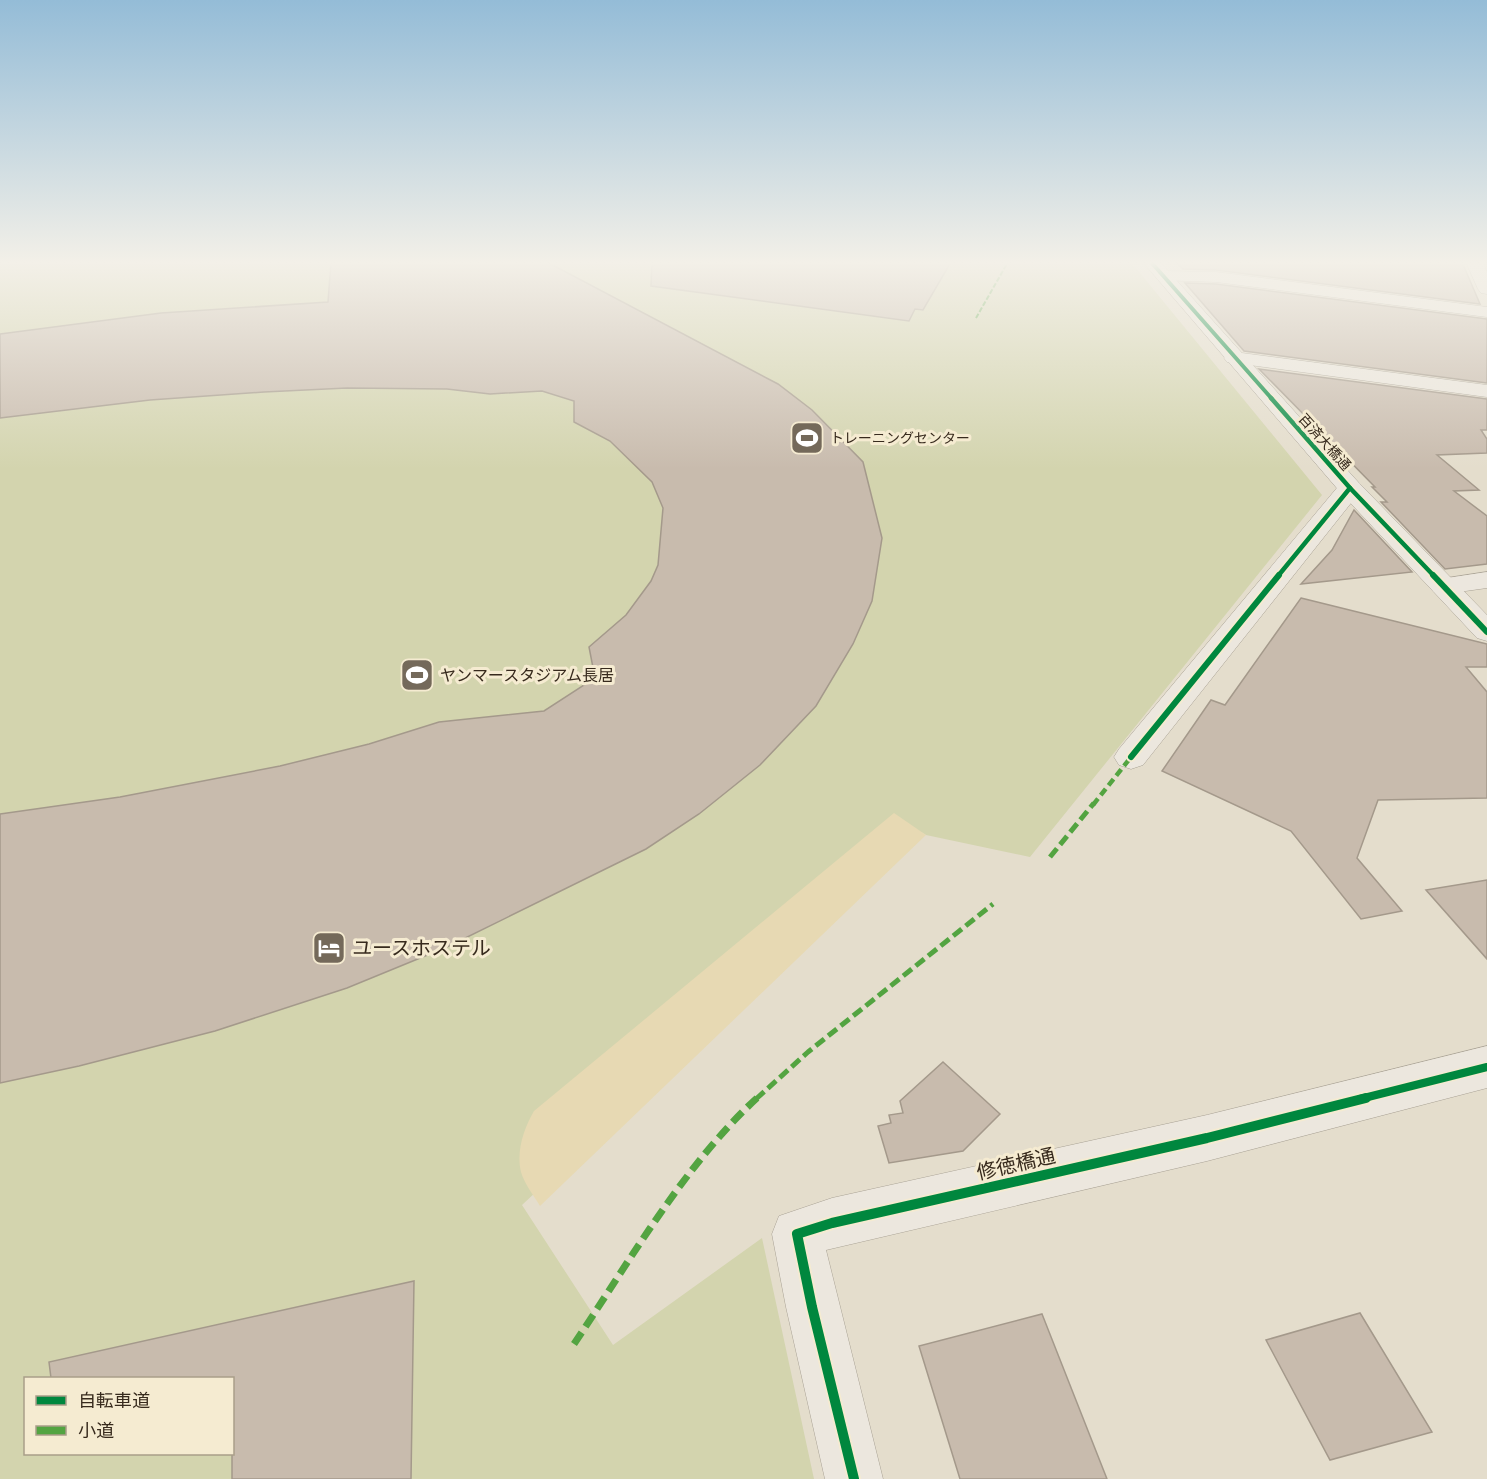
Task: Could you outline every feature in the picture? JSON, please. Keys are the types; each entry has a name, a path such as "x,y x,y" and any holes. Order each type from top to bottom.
{"street":[{"name":"百済大橋通","path":"1211,331 1350,488 1487,632"},
{"path":"1234,358 1487,391"},
{"path":"1131,757 1350,488"},
{"path":"1444,586 1487,580"},
{"name":"修徳橋通","path":"854,1479 796,1234 832,1222 1207,1138 1487,1067"}],"green space":[{"path":"0,331 1188,331 1322,495 1030,857 926,835 921,832 522,1205 613,1345 762,1238 814,1479 0,1479"}],"sand":[{"path":"894,813 926,835 540,1206 524,1181 520,1164 522,1140 534,1111"}],"building":[{"path":"23,331 678,331 778,384 812,410 863,462 882,538 872,601 853,644 816,706 760,765 699,814 646,849 447,947 347,988 215,1031 79,1066 0,1083 0,814 120,797 280,766 369,744 439,722 544,711 595,678 589,647 626,615 651,581 658,565 663,508 652,482 610,441 574,422 574,401 542,391 490,394 447,389 347,388 264,392 150,400 0,418 0,334"},
{"path":"1227,331 1487,331 1487,383 1244,351"},
{"path":"1259,369 1487,399 1487,430 1481,430 1487,439 1487,453 1437,455 1479,490 1454,491 1487,516 1487,564 1445,569 1381,502 1387,502 1372,487 1375,487"},
{"path":"1354,510 1412,572 1301,584 1332,550"},
{"path":"1301,598 1487,644 1487,667 1466,667 1487,692 1487,798 1378,800 1357,858 1402,911 1361,919 1291,831 1162,771 1211,700 1225,705"},
{"path":"1487,880 1487,959 1426,890"},
{"path":"943,1062 1000,1114 963,1151 889,1163 878,1126 891,1123 889,1115 903,1113 900,1101"},
{"path":"414,1281 411,1479 232,1479 234,1377 51,1377 49,1362"},
{"path":"1360,1313 1432,1432 1330,1460 1266,1340"},
{"path":"1042,1314 1107,1479 960,1479 919,1346"}],"marked path":[{"path":"1050,857 1131,757"},
{"path":"574,1344 690,1172 734,1119 808,1052 993,904"}],"cycle path":[{"path":"1212,331 1350,488 1487,632"},
{"path":"1131,757 1350,488"},
{"path":"854,1479 812,1307 797,1234 832,1223 1207,1138 1487,1067"}],"place":[{"name":"トレーニングセンター","path":"807,438"},
{"name":"ヤンマースタジアム長居","path":"417,675"},
{"name":"ユースホステル","path":"329,948"}]}
